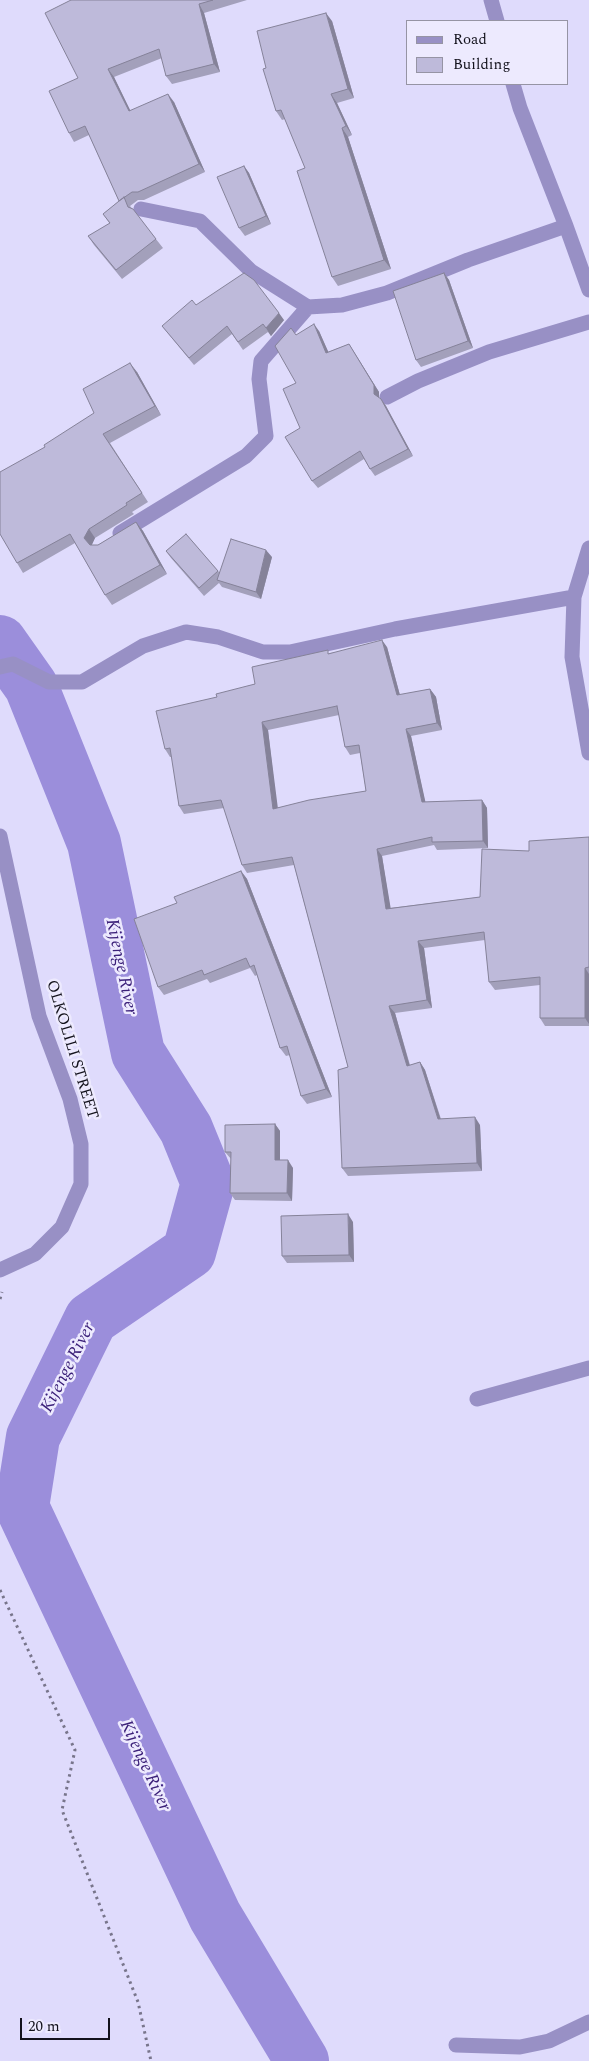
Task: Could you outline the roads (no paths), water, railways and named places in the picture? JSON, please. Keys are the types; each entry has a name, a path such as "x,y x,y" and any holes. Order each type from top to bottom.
{"street":[{"path":"491,0 496,20"},
{"path":"513,85 546,178 586,270 589,290"},
{"path":"141,209 200,221 252,271 308,307 342,305 387,293 468,260 566,226"},
{"path":"108,541 246,456 258,446 266,436 259,379 261,361 308,307"},
{"path":"387,397 418,381 488,352 589,322"},
{"path":"589,548 574,597 572,657 589,753"},
{"path":"0,667 13,664 50,682 82,682 143,646 186,632 218,638 263,652 290,652 395,629 574,597"},
{"name":"OLKOLILI STREET","path":"0,836 39,1016 70,1099 81,1144 81,1184 62,1227 35,1254 0,1270"},
{"path":"477,1399 589,1368"},
{"path":"456,2044 520,2047 549,2041 589,2022"}],"waterway":[{"name":"Kijenge River","path":"0,642 31,686 94,843 138,1053 186,1129 208,1183 189,1252 91,1319 33,1437 22,1507 215,1916 302,2061"}]}
